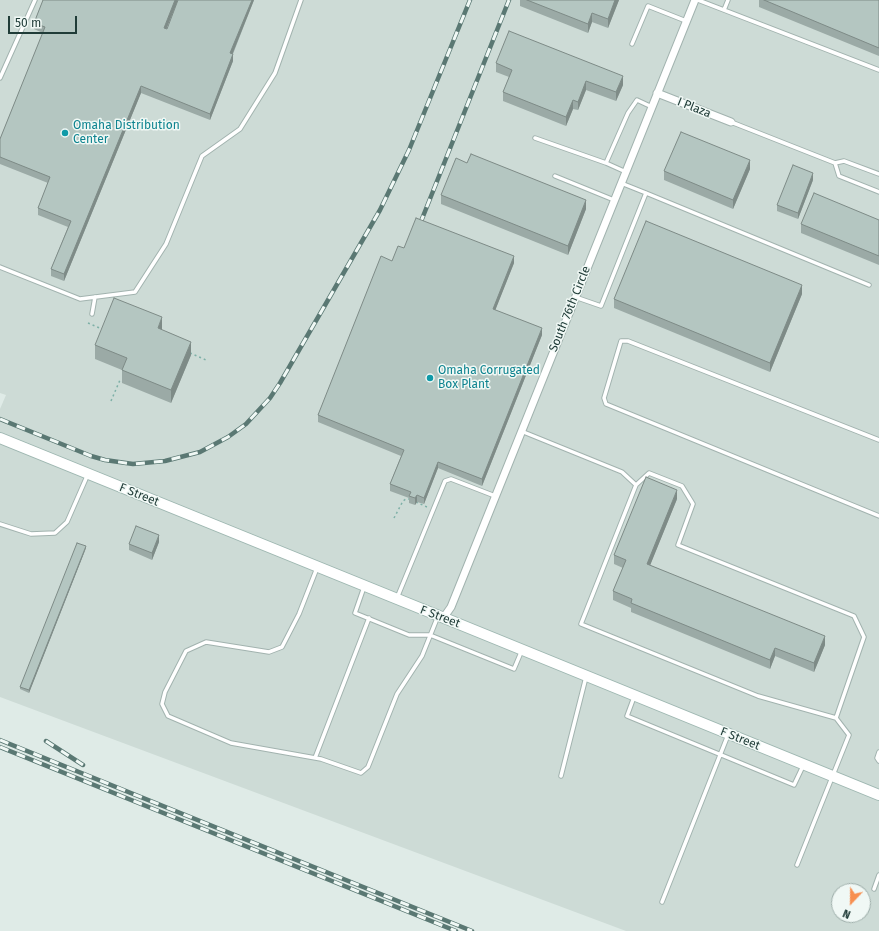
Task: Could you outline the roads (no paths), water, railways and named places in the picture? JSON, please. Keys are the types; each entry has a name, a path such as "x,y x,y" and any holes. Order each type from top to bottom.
{"street":[{"name":"South 76th Circle","path":"441,616 451,607 686,21 696,0"},
{"name":"I Plaza","path":"657,93 732,122"},
{"name":"F Street","path":"0,440 441,616 879,796"}],"lane":[{"path":"0,78 35,0"},
{"path":"0,267 80,299 135,292 166,244 202,156 240,129 275,73 301,0"},
{"path":"696,0 879,70"},
{"path":"724,10 728,0"},
{"path":"632,44 648,6 686,21"},
{"path":"606,164 628,113 638,100 652,107"},
{"path":"732,122 835,163 844,161 879,174"},
{"path":"535,138 626,172"},
{"path":"835,163 839,176 879,192"},
{"path":"555,176 614,200"},
{"path":"621,183 870,285"},
{"path":"575,297 601,306 646,193"},
{"path":"92,314 95,297"},
{"path":"879,440 628,341 621,341 604,398 606,404 879,516"},
{"path":"521,431 622,472 636,485"},
{"path":"0,524 31,534 54,533 67,522 88,474"},
{"path":"797,865 849,735 836,718 758,696 581,624 636,485 648,474 682,486 693,504 678,545 854,616 864,637 836,718"},
{"path":"397,599 445,481 451,480 495,496"},
{"path":"318,567 299,614 282,647 269,652 206,642 186,651 165,692 162,704 168,716 231,743 315,758 361,773 368,767 397,694 422,656 430,635 441,616"},
{"path":"365,586 355,613 409,635 430,635 514,669 522,650"},
{"path":"315,758 369,618"},
{"path":"561,776 586,676"},
{"path":"635,696 627,716 794,785 803,765"},
{"path":"662,902 729,734"},
{"path":"879,752 877,758 879,761"},
{"path":"874,889 879,875"}],"railway":[{"path":"0,419 91,456 105,460 133,464 165,461 200,452 228,437 246,424 270,398 280,383 380,210 409,150 470,0"},
{"path":"420,224 509,0"},
{"path":"0,740 472,931"},
{"path":"46,741 83,765"},
{"path":"0,747 456,931"}],"place":[{"name":"Omaha Distribution Center","path":"65,133"},
{"name":"Omaha Corrugated Box Plant","path":"430,378"}]}
